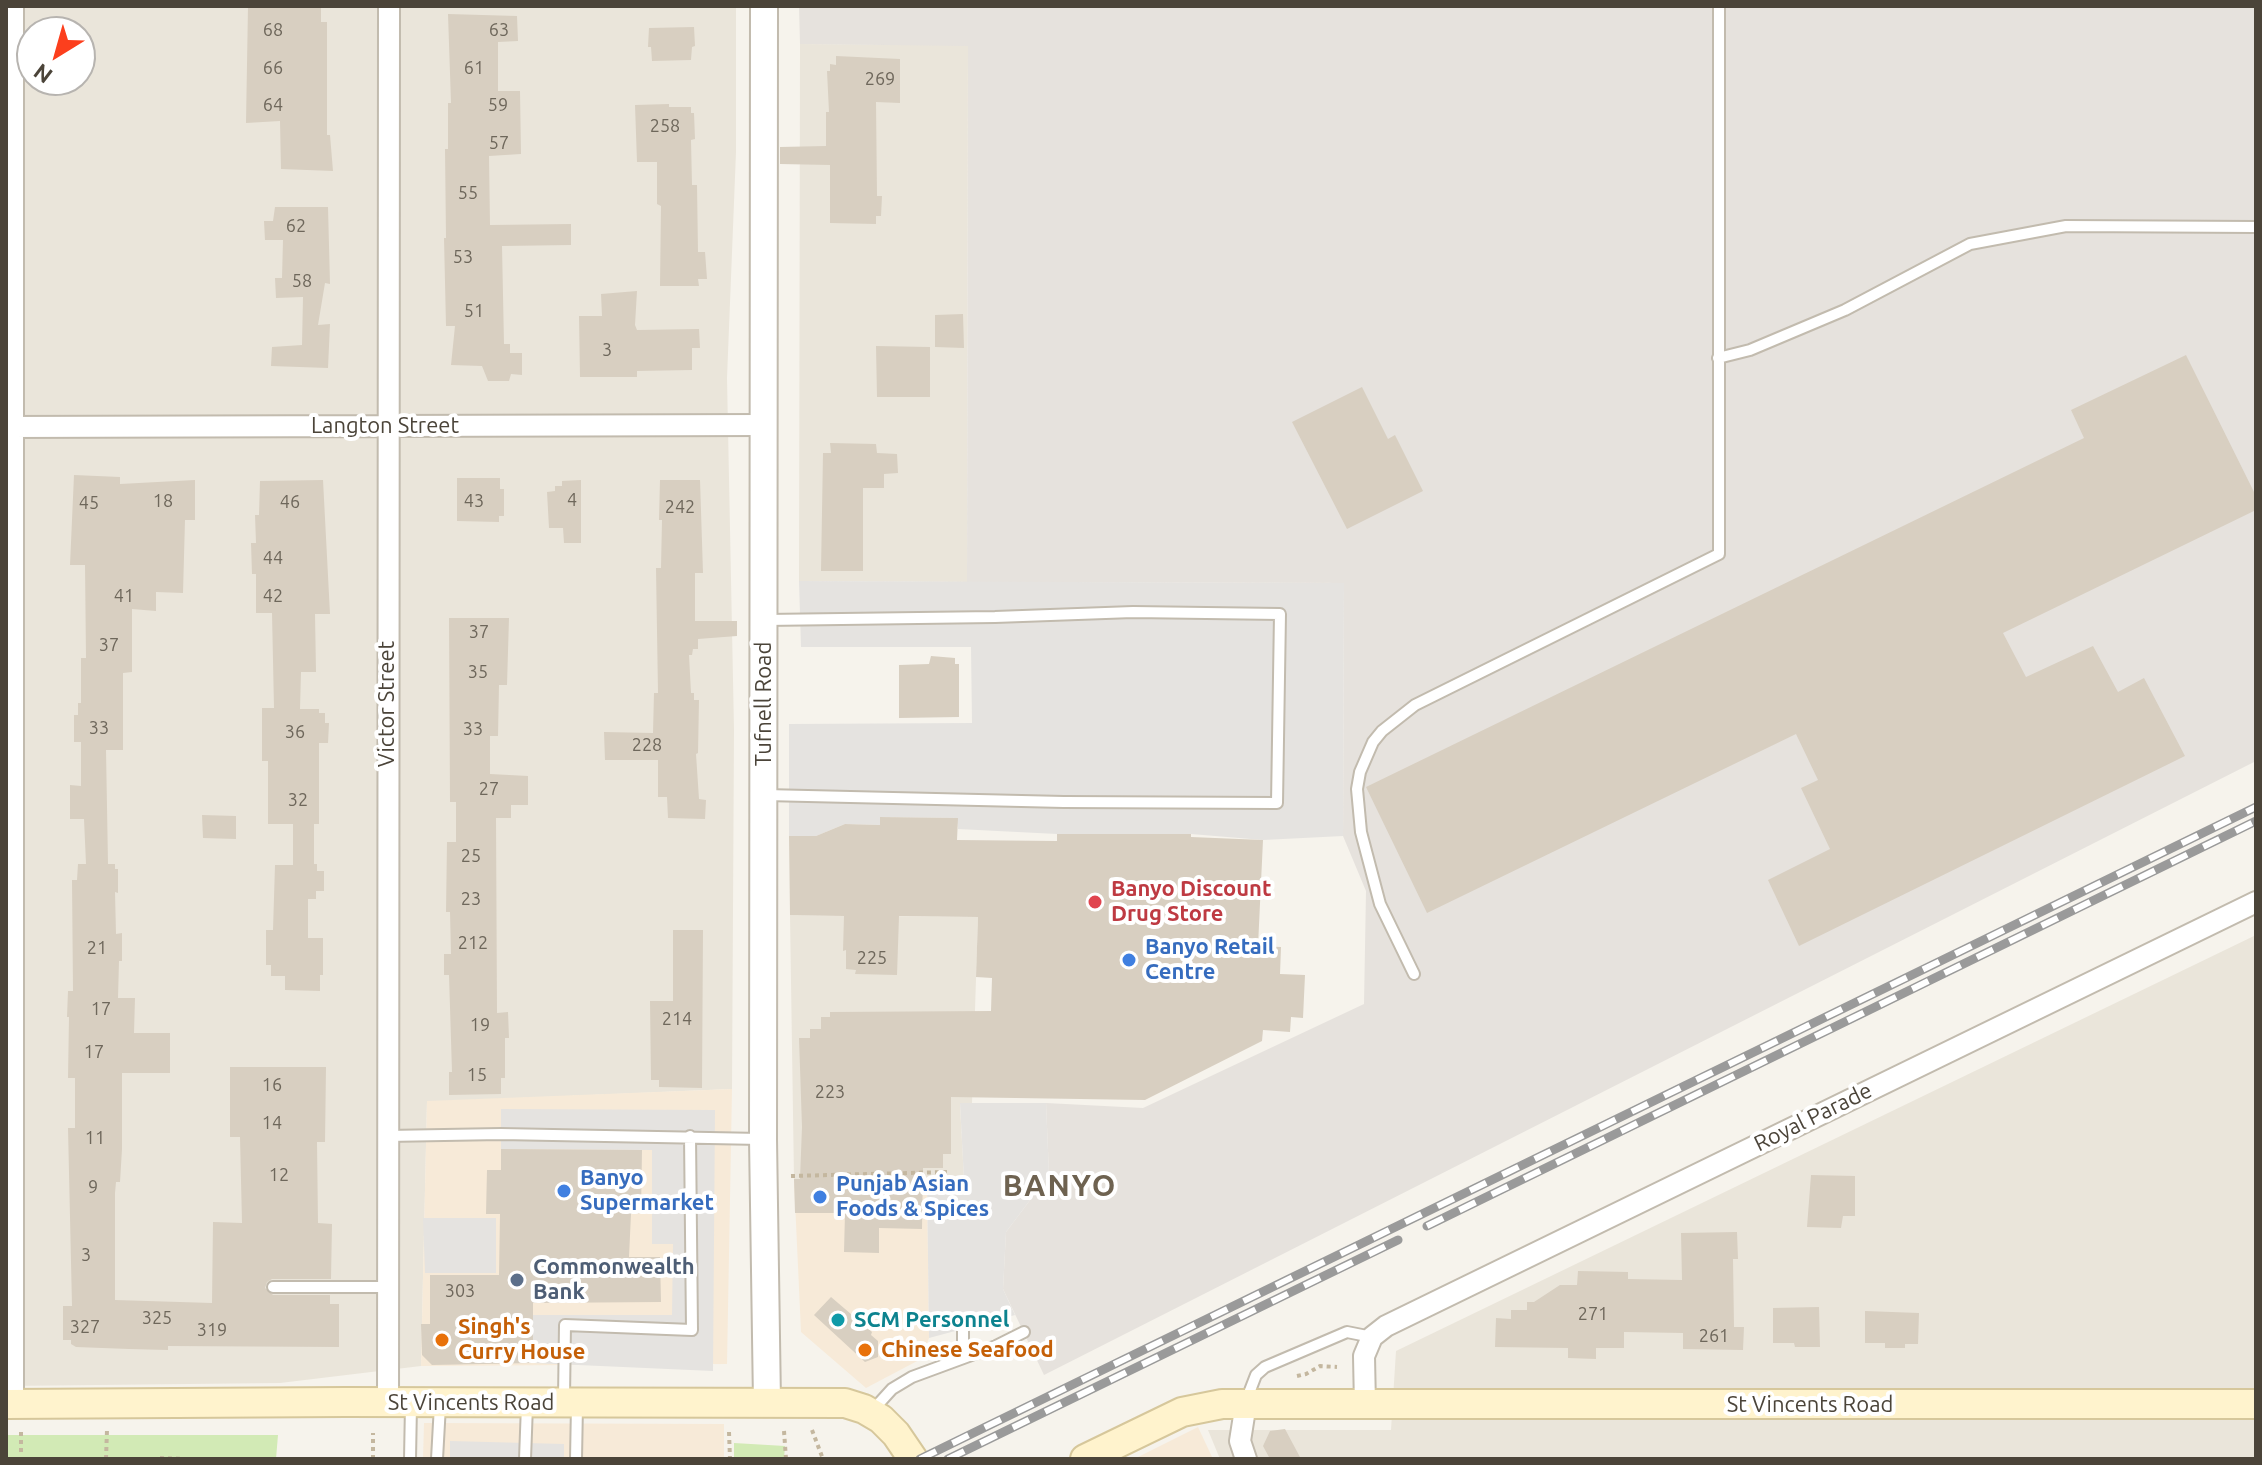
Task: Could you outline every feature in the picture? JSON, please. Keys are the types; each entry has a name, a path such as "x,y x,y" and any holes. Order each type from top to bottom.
{"main road":[{"name":"St Vincents Road","path":"10,1404 767,1402 845,1403 871,1412"},
{"name":"St Vincents Road","path":"1365,1406 2256,1404"},
{"path":"1085,1459 1182,1412 1210,1405 1365,1406"},
{"path":"871,1412 896,1434 913,1459"}],"street":[{"path":"10,1404 9,427 13,6"},
{"name":"Victor Street","path":"389,6 388,1287 399,1402"},
{"name":"Tufnell Road","path":"764,6 763,1139 767,1402"},
{"name":"Langton Street","path":"9,427 764,425"},
{"name":"Royal Parade","path":"1372,1337 1386,1326 2256,902"},
{"path":"1365,1406 1364,1356 1372,1337"},
{"path":"1246,1403 1240,1441 1246,1459"}],"lane":[{"path":"1414,974 1388,924 1366,858 1357,789 1366,755 1382,731 1415,705 1719,554 1719,6"},
{"path":"1718,358 1750,350 1845,310 1970,244 2066,226 2256,227"},
{"path":"763,620 1133,612 1280,614 1277,803 764,795"},
{"path":"387,1136 690,1136 763,1139"},
{"path":"576,1459 565,1325 692,1330 690,1136"},
{"path":"273,1287 388,1287"},
{"path":"963,1331 963,1358"},
{"path":"871,1412 905,1380 1024,1332"},
{"path":"1246,1403 1256,1375 1265,1367 1347,1332 1372,1337"},
{"path":"399,1402 410,1459"},
{"path":"437,1459 441,1403"},
{"path":"525,1459 527,1403"}],"path":[{"path":"791,1176 947,1172"},
{"path":"1288,1375 1306,1374 1320,1366 1337,1367"},
{"path":"107,1430 106,1459 118,1459"},
{"path":"812,1430 823,1459"},
{"path":"784,1431 786,1459"},
{"path":"21,1432 21,1453"},
{"path":"729,1432 730,1459"},
{"path":"373,1433 373,1459"},
{"path":"160,1458 186,1459"}],"shaded area":[{"path":"6,6 736,6 736,152 727,378 734,730 732,1089 427,1102 421,1366 280,1383 6,1386"},
{"path":"799,6 2256,6 2256,761 1044,1375 1003,1289 1006,1232 1049,1175 1046,1103 1143,1108 1364,1004 1366,891 1343,836 1344,583 967,582 968,46 800,44"},
{"path":"800,44 968,45 967,582 799,581"},
{"path":"799,581 1344,583 1343,836 1263,840 1191,834 1057,834 958,829 957,818 880,817 880,825 845,824 816,836 789,836 789,724 972,723 971,647 801,647"},
{"path":"790,915 978,917 972,1103 960,1104 964,1180 794,1179"},
{"path":"2256,935 2256,1459 1220,1459 1208,1430 1391,1430 1396,1351"},
{"path":"732,1089 727,1364 421,1366 427,1101"},
{"path":"960,1103 1046,1103 1049,1175 1006,1232 1003,1289 1015,1315 929,1338 927,1179 964,1180"},
{"path":"501,1109 715,1110 713,1371 533,1363 533,1315 672,1315 673,1244 652,1244 652,1150 501,1149"},
{"path":"794,1179 927,1179 929,1338 921,1359 866,1388 801,1332"},
{"path":"423,1218 496,1218 496,1273 425,1273"},
{"path":"424,1423 724,1424 724,1459 423,1459"},
{"path":"1198,1427 1213,1459 1134,1459"},
{"path":"450,1441 564,1444 564,1459 450,1459"}],"green space":[{"path":"6,1435 278,1435 276,1459 6,1459"},
{"path":"734,1443 785,1446 784,1459 734,1459"}],"building":[{"path":"248,6 321,6 321,22 327,22 327,135 330,135 333,171 281,169 280,121 246,123"},
{"path":"448,14 517,16 518,41 498,42 498,91 520,91 521,154 489,156 490,225 571,224 571,245 502,246 504,344 510,344 510,353 522,353 522,375 511,374 509,381 488,381 482,366 451,365 455,326 446,326 444,238 445,149 448,149 448,103 451,103"},
{"path":"694,27 695,46 692,47 691,60 652,61 651,47 648,47 649,28"},
{"path":"836,56 900,59 900,103 876,102 877,196 882,196 881,216 876,216 876,224 830,223 830,165 780,164 780,147 826,146 826,112 829,112 827,71 830,71 830,64 836,65"},
{"path":"669,104 669,107 691,107 691,113 694,113 692,185 697,185 698,252 705,252 707,279 698,279 699,286 660,286 661,206 657,204 657,162 637,162 635,105"},
{"path":"275,207 328,207 330,284 325,283 318,325 330,324 328,368 271,366 272,347 302,345 303,297 276,298 275,278 282,278 283,240 265,240 264,221 273,221"},
{"path":"637,291 637,330 699,329 700,348 692,348 692,370 637,371 637,377 580,377 579,316 602,316 601,294"},
{"path":"963,314 964,348 935,347 935,315"},
{"path":"876,346 930,347 930,397 877,397"},
{"path":"2186,355 2256,496 2256,510 2003,633 2026,677 2093,646 2118,692 2144,678 2185,756 1799,946 1768,880 1830,849 1801,788 1818,780 1796,734 1427,913 1366,787 2084,438 2071,410"},
{"path":"1362,387 1388,439 1395,435 1423,491 1347,529 1292,422"},
{"path":"830,443 876,444 877,453 897,454 898,473 884,474 884,488 863,488 863,571 821,571 823,453 831,453"},
{"path":"74,475 120,477 120,484 195,480 195,520 185,520 183,593 156,592 156,611 132,609 132,672 123,673 123,750 106,750 108,864 115,864 115,869 118,869 116,934 122,933 118,998 135,998 134,1033 170,1033 170,1073 122,1073 122,1149 120,1182 116,1182 115,1193 115,1300 212,1303 213,1222 242,1223 240,1137 230,1137 230,1067 326,1067 325,1142 317,1142 318,1223 332,1224 331,1279 272,1279 265,1288 273,1295 330,1295 330,1304 339,1304 339,1347 168,1346 168,1350 76,1347 71,1340 63,1340 63,1306 72,1306 68,1128 75,1128 75,1078 68,1078 67,1017 68,991 73,991 72,880 77,880 78,864 86,864 84,819 70,819 70,785 81,786 81,742 74,742 74,715 78,715 78,703 81,703 81,658 86,658 85,565 70,565"},
{"path":"457,478 500,478 500,489 504,489 504,516 499,516 499,522 457,521"},
{"path":"323,480 330,614 315,614 316,672 301,672 300,709 319,709 319,713 325,713 325,723 329,723 328,743 319,743 319,824 314,824 314,864 317,864 317,871 324,871 324,891 316,891 316,899 308,899 308,938 323,938 323,975 320,975 320,991 285,990 285,976 271,976 271,965 266,965 266,930 273,930 275,865 293,865 293,824 268,824 268,761 262,761 262,708 274,708 272,613 256,613 256,574 252,574 251,543 256,543 255,515 259,515 260,481"},
{"path":"581,480 581,543 564,543 563,528 549,528 547,492 555,491 555,486 562,486 562,481"},
{"path":"660,480 700,480 703,573 695,573 695,621 737,621 737,636 698,639 698,649 693,649 692,655 689,655 691,693 694,693 694,700 699,700 696,754 699,799 706,800 705,819 668,818 667,797 658,797 658,760 605,760 604,732 653,733 654,693 658,693 656,568 661,568"},
{"path":"449,618 509,618 507,685 499,685 498,736 490,736 490,774 528,776 528,805 511,805 511,818 496,818 497,1013 508,1012 509,1038 505,1038 505,1078 501,1078 501,1094 449,1095 449,1072 452,1072 449,975 444,975 444,954 451,954 450,912 446,912 447,842 456,842 456,802 450,802"},
{"path":"931,656 955,658 955,664 959,664 959,717 899,718 899,665 929,664"},
{"path":"202,815 236,816 236,839 203,838"},
{"name":"Banyo Retail Centre","path":"880,817 958,818 957,840 1057,841 1057,834 1191,834 1191,837 1263,840 1258,946 1281,947 1280,974 1305,975 1303,1018 1291,1017 1290,1032 1263,1030 1262,1041 1145,1100 951,1097 951,1154 943,1154 943,1168 923,1168 922,1229 879,1228 879,1253 844,1252 845,1213 795,1213 794,1179 800,1179 802,1127 799,1038 810,1038 810,1029 821,1029 821,1017 830,1017 830,1012 991,1011 992,978 976,977 978,917 899,916 897,975 855,974 856,970 846,969 844,916 790,915 789,836 816,836 845,824 880,825"},
{"path":"673,930 703,930 702,1088 659,1087 659,1080 651,1080 650,1001 673,1001"},
{"path":"501,1149 642,1150 641,1213 631,1214 629,1257 660,1257 661,1302 533,1303 533,1363 432,1365 422,1355 421,1324 430,1324 430,1275 499,1275 500,1214 486,1214 487,1170 501,1170"},
{"path":"1811,1175 1855,1176 1855,1216 1843,1216 1841,1228 1807,1227"},
{"path":"1737,1232 1738,1259 1733,1259 1734,1327 1744,1327 1743,1350 1683,1349 1683,1333 1624,1332 1624,1348 1596,1348 1596,1359 1568,1358 1568,1348 1495,1347 1496,1318 1511,1319 1511,1310 1527,1310 1527,1302 1534,1302 1560,1285 1577,1285 1578,1271 1628,1272 1628,1279 1682,1280 1681,1233"},
{"path":"831,1297 872,1332 871,1335 878,1341 878,1357 865,1362 814,1315"},
{"path":"1819,1307 1820,1347 1773,1343 1773,1308"},
{"path":"1865,1311 1919,1313 1918,1344 1905,1344 1905,1348 1885,1348 1885,1343 1865,1343"},
{"path":"1285,1429 1301,1459 1270,1459 1263,1446 1270,1431"}],"railway":[{"path":"920,1459 2256,807"},
{"path":"1427,1226 2256,821"},
{"path":"948,1459 1398,1240"}],"place":[{"name":"Banyo Discount Drug Store","path":"1095,902"},
{"name":"Banyo Retail Centre","path":"1129,960"},
{"name":"Banyo Supermarket","path":"564,1191"},
{"name":"Punjab Asian Foods & Spices","path":"820,1197"},
{"name":"Commonwealth Bank","path":"517,1280"},
{"name":"SCM Personnel","path":"838,1320"},
{"name":"Singh's Curry House","path":"442,1340"},
{"name":"Chinese Seafood","path":"865,1350"}],"district":[{"name":"BANYO","path":"1060,1186"}]}
